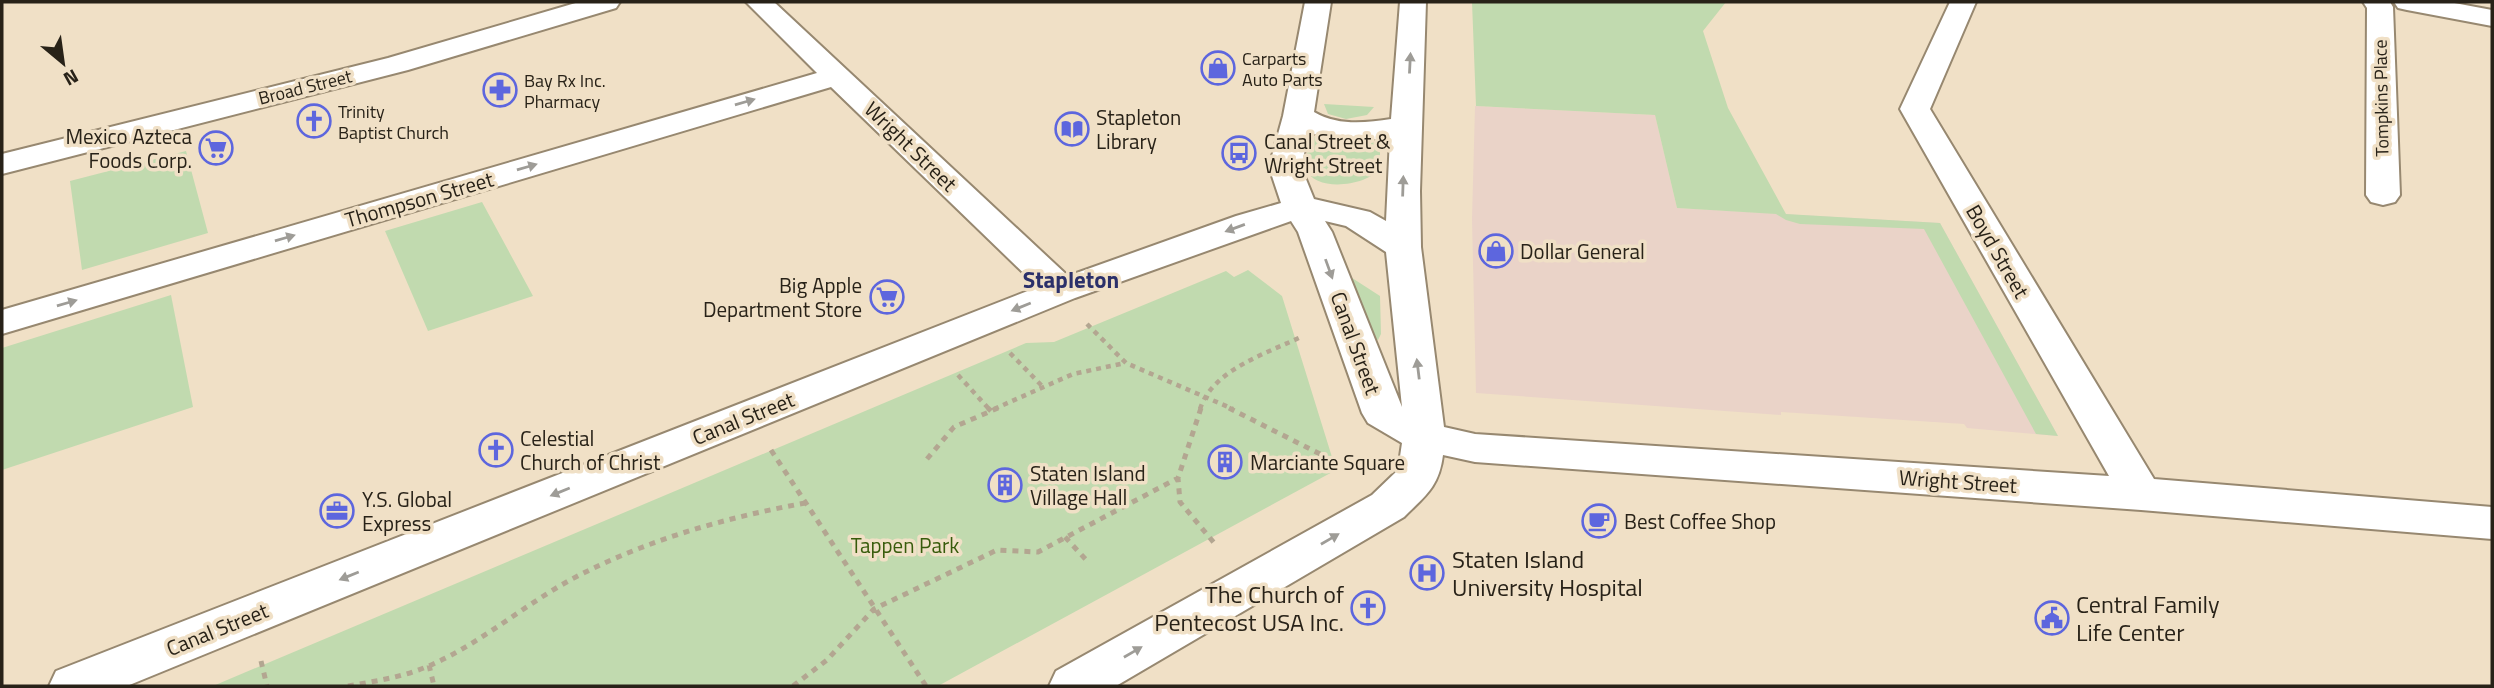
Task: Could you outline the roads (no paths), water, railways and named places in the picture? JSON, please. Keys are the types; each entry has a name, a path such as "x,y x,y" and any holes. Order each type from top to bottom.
{"street":[{"name":"Broad Street","path":"2,164 398,64 607,2"},
{"name":"Wright Street","path":"759,2 1062,290"},
{"name":"Canal Street","path":"1318,2 1298,116 1285,167 1300,208 1315,233 1382,413 1424,437"},
{"path":"1074,686 1388,506 1419,475 1424,437 1422,397 1403,247 1413,2"},
{"name":"Boyd Street","path":"1963,2 1914,109 2140,494"},
{"name":"Tompkins Place","path":"2376,2 2380,7 2383,195"},
{"path":"2407,2 2492,18"},
{"name":"Thompson Street","path":"2,322 837,76"},
{"path":"1298,116 1320,127 1354,131 1406,125"},
{"name":"Canal Street","path":"74,686 1062,290 1248,223 1300,208 1330,211 1358,219 1403,247"},
{"name":"Wright Street","path":"1424,437 1475,448 2140,494 2492,523"}],"place":[{"name":"Carparts Auto Parts","path":"1218,68"},
{"name":"Bay Rx Inc. Pharmacy","path":"500,90"},
{"name":"Trinity Baptist Church","path":"314,121"},
{"name":"Stapleton Library","path":"1072,129"},
{"name":"Mexico Azteca Foods Corp.","path":"216,148"},
{"name":"Canal Street & Wright Street","path":"1239,153"},
{"name":"Dollar General","path":"1496,251"},
{"name":"Big Apple Department Store","path":"887,297"},
{"name":"Celestial Church of Christ","path":"496,450"},
{"name":"Marciante Square","path":"1225,462"},
{"name":"Staten Island Village Hall","path":"1005,485"},
{"name":"Y.S. Global Express","path":"337,511"},
{"name":"Best Coffee Shop","path":"1599,521"},
{"name":"Staten Island University Hospital","path":"1427,573"},
{"name":"The Church of Pentecost USA Inc.","path":"1368,608"},
{"name":"Central Family Life Center","path":"2052,618"}],"district":[{"name":"Stapleton","path":"1071,279"}],"park label":[{"name":"Tappen Park","path":"905,545"}]}
